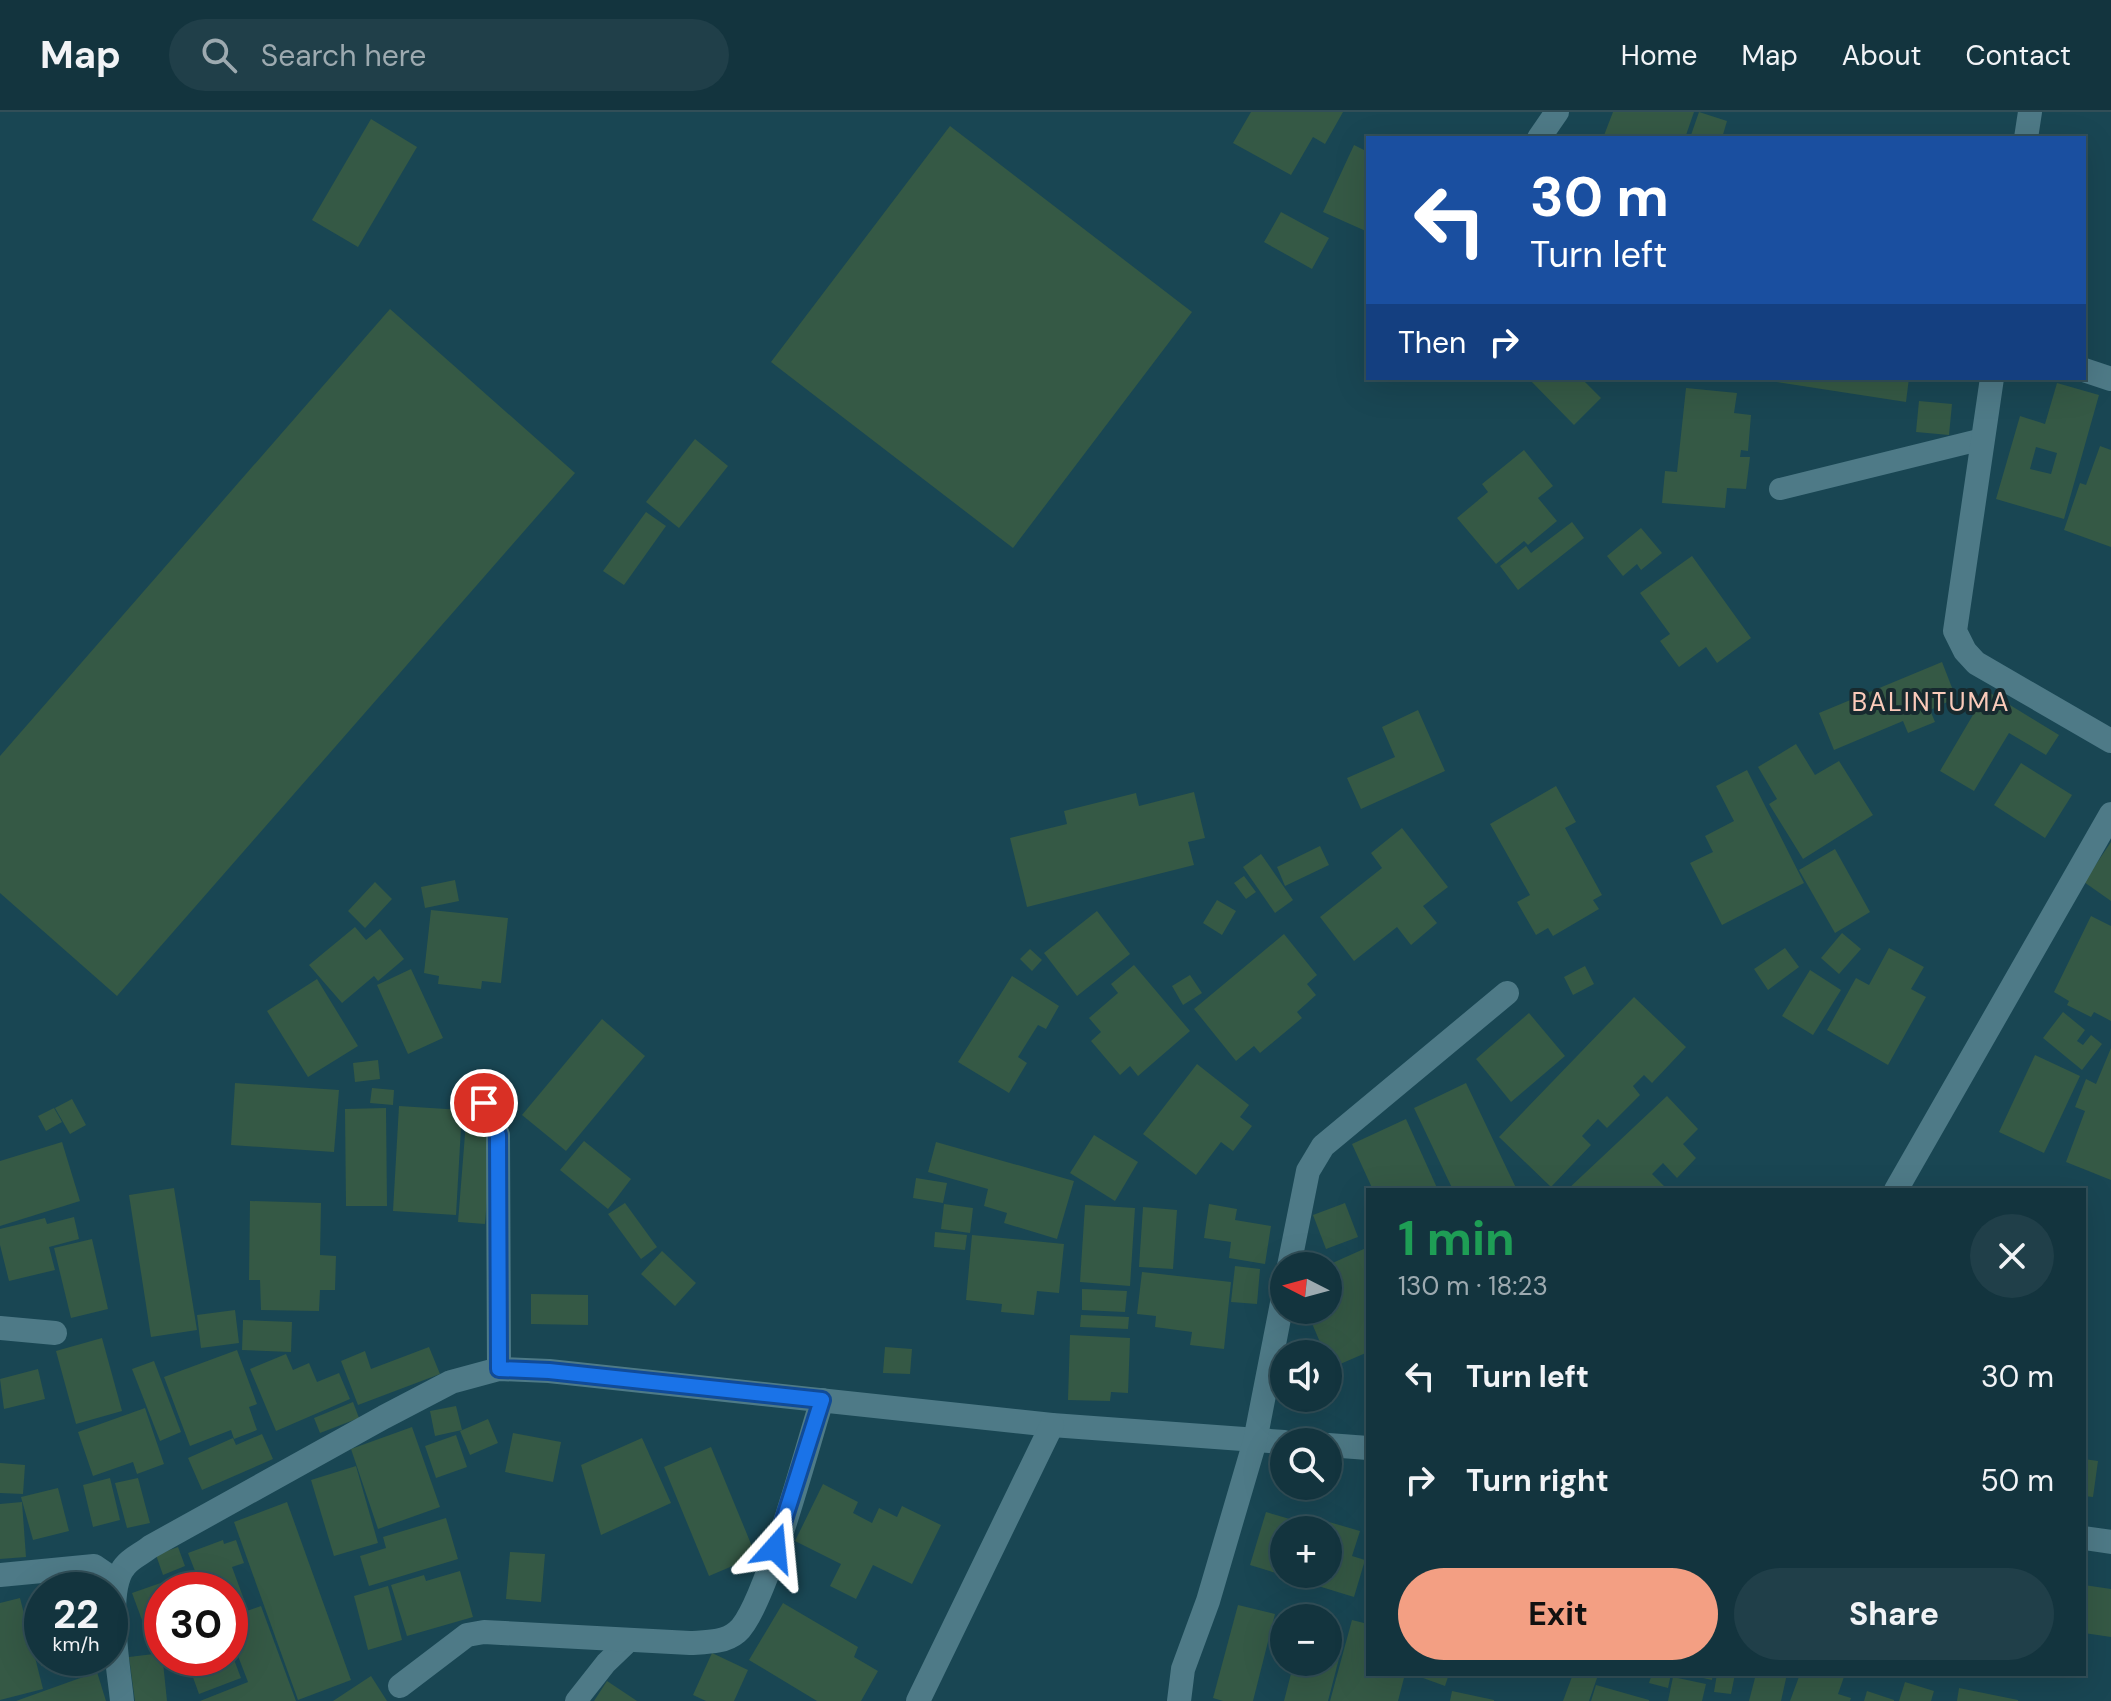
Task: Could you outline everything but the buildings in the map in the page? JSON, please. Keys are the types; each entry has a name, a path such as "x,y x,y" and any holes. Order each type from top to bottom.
{"street":[{"path":"1540,136 1557,112"},
{"path":"2026,136 2030,112"},
{"path":"2086,371 2111,379"},
{"path":"1992,380 1955,631 1959,642 1976,663 2111,741"},
{"path":"1897,1188 2111,814"},
{"path":"1292,1252 1308,1171 1323,1146 1507,993"},
{"path":"484,1103 498,1135 499,1369"},
{"path":"1179,1701 1183,1669 1208,1601 1255,1441 1278,1324"},
{"path":"0,1328 55,1333"},
{"path":"121,1572 125,1565 150,1547 384,1417 451,1382 499,1369 549,1371 1052,1425 1270,1442"},
{"path":"400,1686 467,1635 484,1632 718,1642 737,1632 752,1613 766,1578 822,1400"},
{"path":"918,1701 1052,1425"},
{"path":"1342,1446 1366,1448"},
{"path":"2086,1538 2111,1542"},
{"path":"31,1572 94,1566 103,1572"},
{"path":"0,1575 24,1573"},
{"path":"120,1676 122,1701"}],"lane":[{"path":"1780,489 1983,439"},
{"path":"576,1701 606,1663 630,1640"}],"district":[{"name":"BALINTUMA","path":"1931,702"}],"route":[{"path":"484,1103 498,1135 499,1369 549,1371 822,1400 775,1548"}]}
